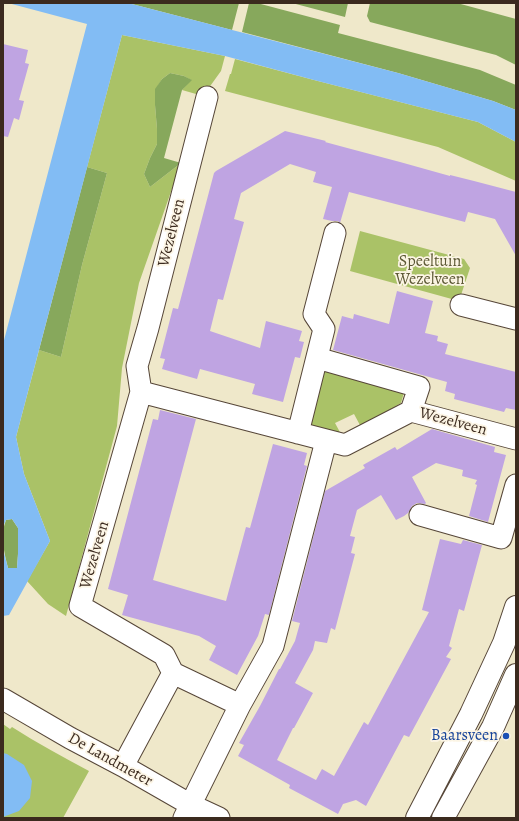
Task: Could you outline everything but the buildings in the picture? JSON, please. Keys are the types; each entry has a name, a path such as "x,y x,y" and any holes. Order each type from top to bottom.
{"street":[{"name":"Wezelveen","path":"173,673 164,655 80,606 141,392 137,366 150,321 207,97"},
{"path":"298,433 324,329 314,314 335,232"},
{"path":"461,305 516,319"},
{"path":"317,358 419,387 411,411"},
{"name":"Wezelveen","path":"141,392 345,445 411,411 516,439"},
{"path":"188,811 240,705 273,646 326,441"},
{"path":"420,515 501,538 516,485"},
{"path":"417,818 471,714 504,643 516,607"},
{"path":"122,766 173,673 240,705"},
{"path":"443,818 493,728 516,675"},
{"name":"De Landmeter","path":"3,700 122,766 188,811 219,818"}],"green space":[{"path":"128,3 239,3 232,30"},
{"path":"249,3 257,3 340,25 338,33 480,70 516,85 516,110 493,101 398,73 242,32"},
{"path":"292,3 348,3 345,17"},
{"path":"370,3 457,3 516,19 516,65 496,55 370,22 367,16"},
{"path":"122,35 225,56 221,71 203,96 182,90 191,80 184,76 170,73 162,79 156,89 155,105 157,144 144,174 150,187 181,163 139,283 122,368 117,426 66,616 48,604 27,581 50,541 24,474 16,437 39,350 61,357 82,265 107,173 87,167"},
{"path":"235,59 478,122 516,142 516,181 438,147 225,91"},
{"path":"170,73 184,76 192,80 182,90 164,158 181,163 150,187 144,174 157,144 155,89 162,79"},
{"path":"87,167 107,173 82,265 61,357 39,350"},
{"name":"Speeltuin Wezelveen","path":"360,231 464,259 470,268 459,301 350,271"},
{"path":"323,368 405,389 401,403 361,427 354,414 335,423 342,436 308,426"},
{"path":"12,519 18,528 17,568 8,568 3,544 3,532 6,520"},
{"path":"3,724 10,729 12,727 89,771 63,818 3,818"}],"water":[{"path":"8,3 128,3 398,73 493,101 516,110 516,142 478,122 225,56 122,35 16,437 24,474 50,541 9,615 3,616 3,543 8,568 17,568 18,528 12,519 6,520 3,527 3,344 87,24"},
{"path":"3,753 24,765 32,781 30,798 19,811 3,817"}],"place":[{"name":"Baarsveen","path":"506,736"}]}
